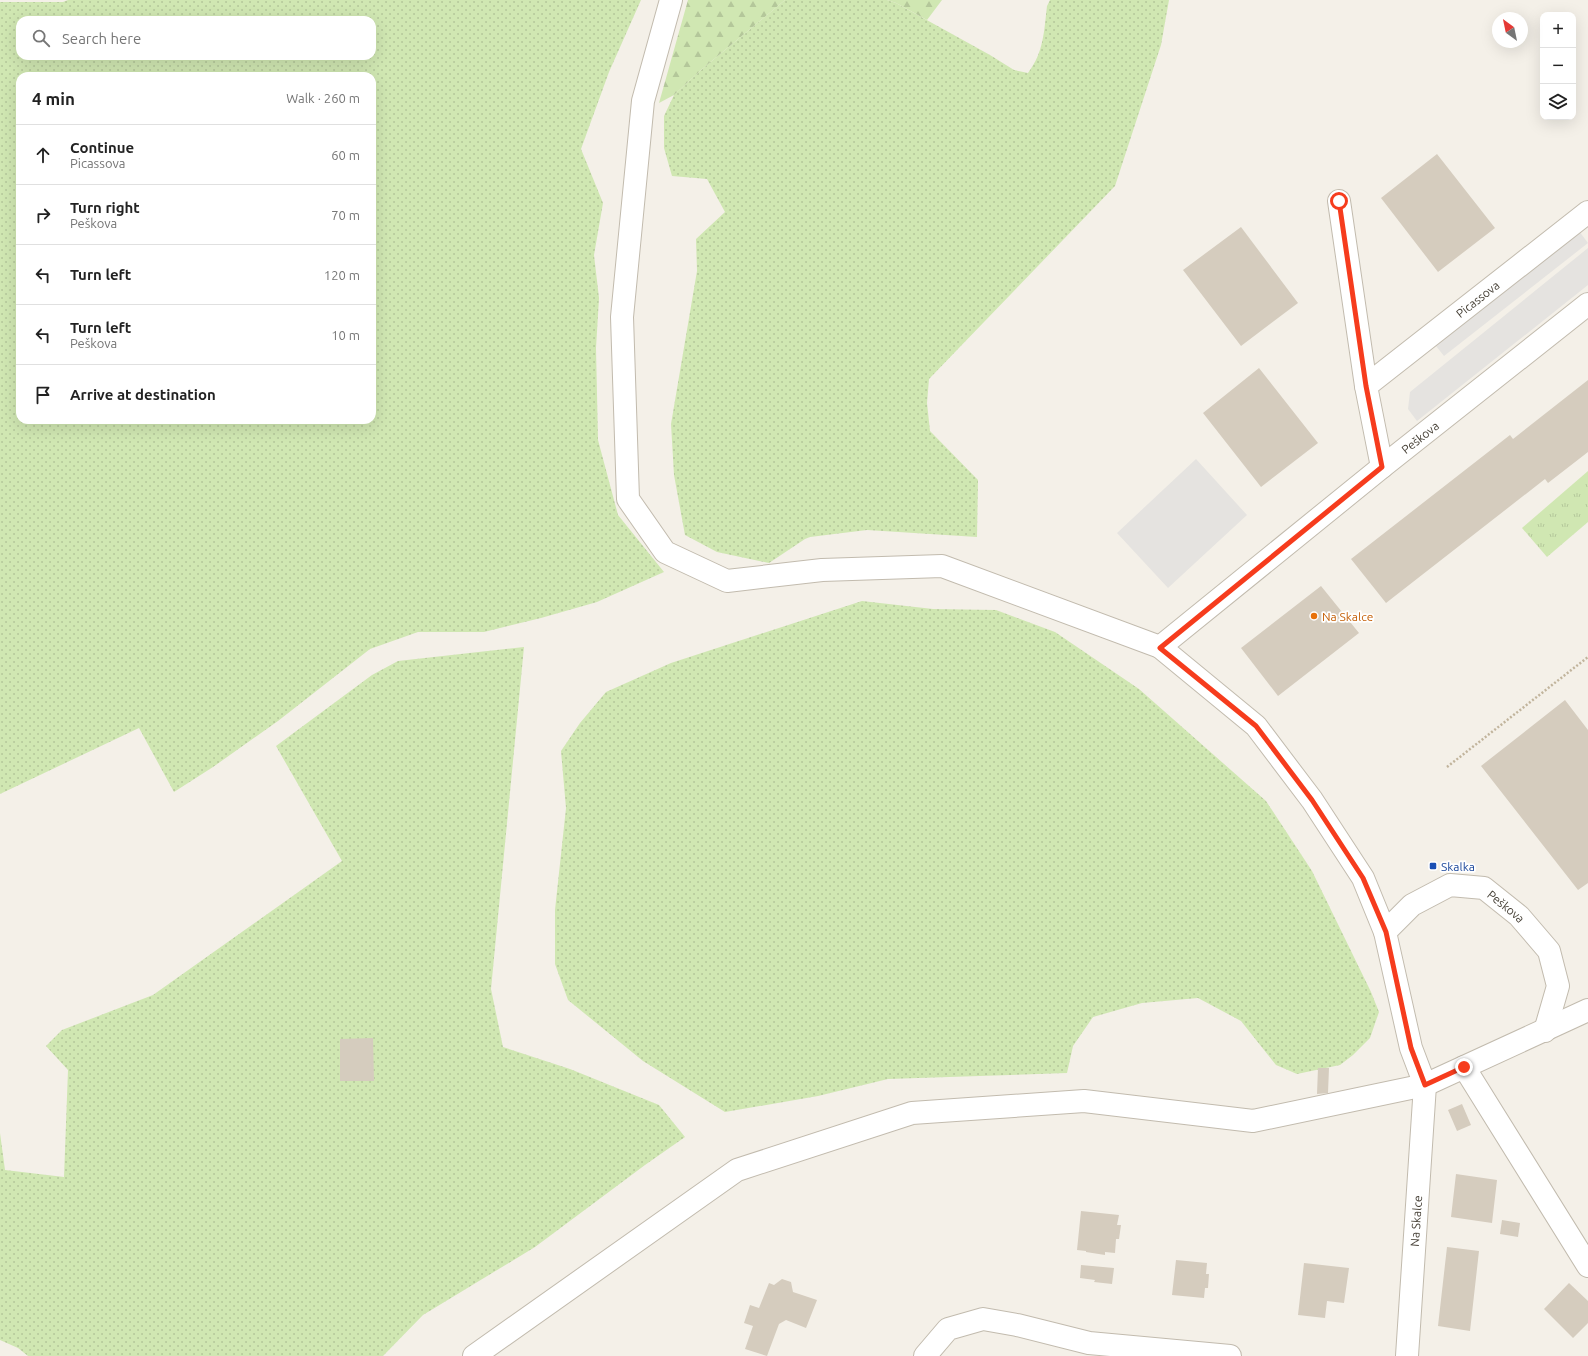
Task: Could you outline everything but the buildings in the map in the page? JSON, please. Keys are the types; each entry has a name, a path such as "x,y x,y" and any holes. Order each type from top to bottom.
{"street":[{"path":"671,0 643,101 622,317 628,499 665,552 727,581 822,570 942,566 1160,648 1256,726 1312,800 1363,878 1386,932 1411,1048 1425,1085"},
{"path":"1339,201 1366,386 1382,467"},
{"name":"Picassova","path":"1366,386 1588,212"},
{"name":"Peškova","path":"1160,648 1382,467 1588,304"},
{"name":"Peškova","path":"1386,932 1412,905 1450,885 1484,888 1519,916 1549,951 1558,986 1545,1031"},
{"path":"474,1356 738,1170 912,1113 1084,1101 1253,1122 1425,1085 1588,1010"},
{"path":"1464,1067 1588,1266"},
{"name":"Na Skalce","path":"1407,1356 1425,1085"},
{"path":"925,1356 948,1329 982,1318 1017,1325 1082,1349 1230,1356"}],"path":[{"path":"1447,767 1588,657"}],"green space":[{"path":"68,0 641,0 609,72 581,149 603,203 594,255 599,298 596,348 598,440 618,515 664,572 597,602 541,618 484,632 418,632 370,649 278,721 213,767 174,792 139,728 0,794 0,2 63,2"},
{"path":"688,0 785,0 701,70 674,95 659,103"},
{"path":"785,0 887,0 896,3 1014,70 1028,73 1040,49 1044,33 1047,6 1050,0 1169,0 1161,45 1115,186 929,379 927,403 930,431 978,480 977,537 867,530 810,537 769,563 717,552 685,535 674,475 671,424 697,271 696,239 725,212 707,179 672,176 664,148 664,116 674,95 701,70"},
{"path":"887,0 942,0 927,20 896,3"},
{"path":"1588,471 1588,522 1547,557 1522,528"},
{"path":"862,601 933,609 996,610 1055,632 1139,689 1266,801 1312,871 1371,992 1379,1012 1370,1038 1353,1055 1340,1065 1297,1074 1276,1065 1241,1021 1198,998 1142,1003 1093,1017 1073,1046 1067,1073 888,1079 818,1096 725,1112 643,1061 568,1000 555,964 555,910 566,808 561,751 580,723 606,692 671,663"},
{"path":"524,647 491,989 503,1047 570,1069 659,1105 685,1137 535,1247 423,1315 383,1356 28,1356 18,1348 0,1340 0,1133 5,1170 64,1177 68,1070 46,1046 62,1030 153,995 342,861 276,746 372,675 398,661"}],"shaded area":[{"path":"1576,227 1588,243 1444,356 1432,341"},
{"path":"1588,248 1588,285 1417,421 1408,409 1410,392"},
{"path":"1196,459 1247,515 1168,588 1117,533"}],"place":[{"name":"Na Skalce","path":"1314,616"},
{"name":"Skalka","path":"1433,866"}],"route":[{"path":"1339,201 1366,386 1382,467 1160,648 1256,726 1312,800 1363,878 1386,932 1411,1048 1425,1085 1464,1067"}]}
